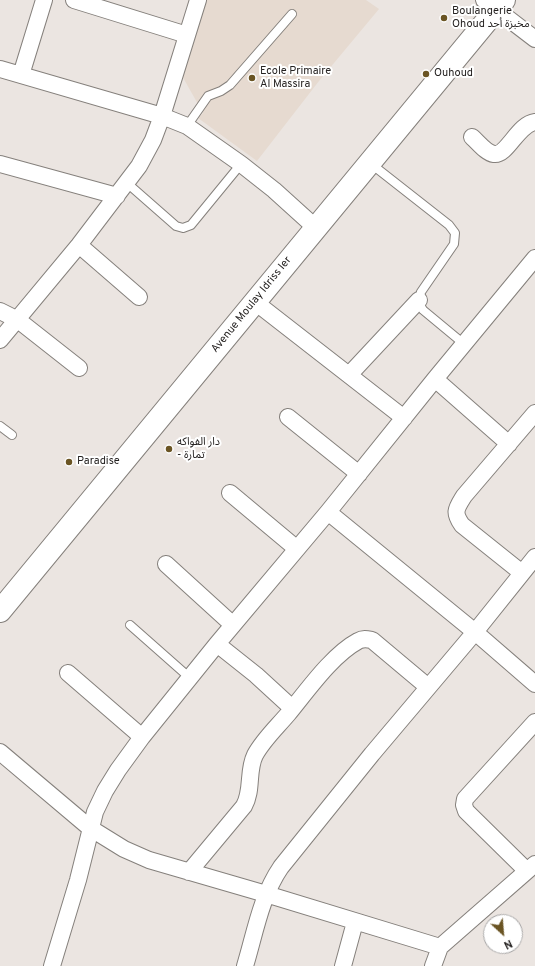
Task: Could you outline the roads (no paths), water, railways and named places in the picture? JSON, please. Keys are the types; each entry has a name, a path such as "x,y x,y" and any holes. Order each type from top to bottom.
{"main road":[{"name":"Avenue Moulay Idriss Ier","path":"0,611 370,162 494,3"}],"street":[{"path":"20,75 44,0"},
{"path":"74,0 187,35"},
{"path":"0,340 18,320 140,166 150,147 162,116 198,0"},
{"path":"494,3 535,39"},
{"path":"0,69 162,116 187,126 241,164 274,190 316,228"},
{"path":"472,137 489,152 495,154 500,153 521,130 535,122"},
{"path":"1,168 117,196"},
{"path":"78,245 139,297"},
{"path":"52,966 78,880 95,812 105,791 118,770 142,737 217,644 328,512 535,258"},
{"path":"349,375 419,300"},
{"path":"255,302 404,418"},
{"path":"0,311 18,320 79,368"},
{"path":"435,379 509,444"},
{"path":"522,573 462,525 457,518 456,513 457,508 464,496 535,413"},
{"path":"288,417 359,474"},
{"path":"230,493 297,549"},
{"path":"328,512 475,632 535,684"},
{"path":"245,966 266,894 272,880 281,867 372,754 475,632 535,557"},
{"path":"166,564 233,625"},
{"path":"188,872 244,806 250,793 252,762 256,754 292,708 334,660 352,644 365,638 372,640 428,687"},
{"path":"217,644 256,675 292,708"},
{"path":"68,673 142,737"},
{"path":"433,966 440,947 531,868 470,816 464,805 465,799 535,722"},
{"path":"0,752 90,828 124,849 149,860 440,947"},
{"path":"343,966 355,922"}],"lane":[{"path":"187,126 208,96 221,91 230,85 292,14"},
{"path":"370,162 449,225 455,234 454,244 421,292 419,300 423,310 464,344"},
{"path":"127,183 176,226 183,228 191,225 241,164"},
{"path":"0,426 12,436"},
{"path":"130,625 190,678"}],"place":[{"name":"Boulangerie Ohoud مخبزة أحد","path":"444,18"},
{"name":"Ouhoud","path":"426,74"},
{"name":"Ecole Primaire Al Massira","path":"252,78"},
{"name":"دار الفواكه - تمارة","path":"169,449"},
{"name":"Paradise","path":"69,462"}]}
